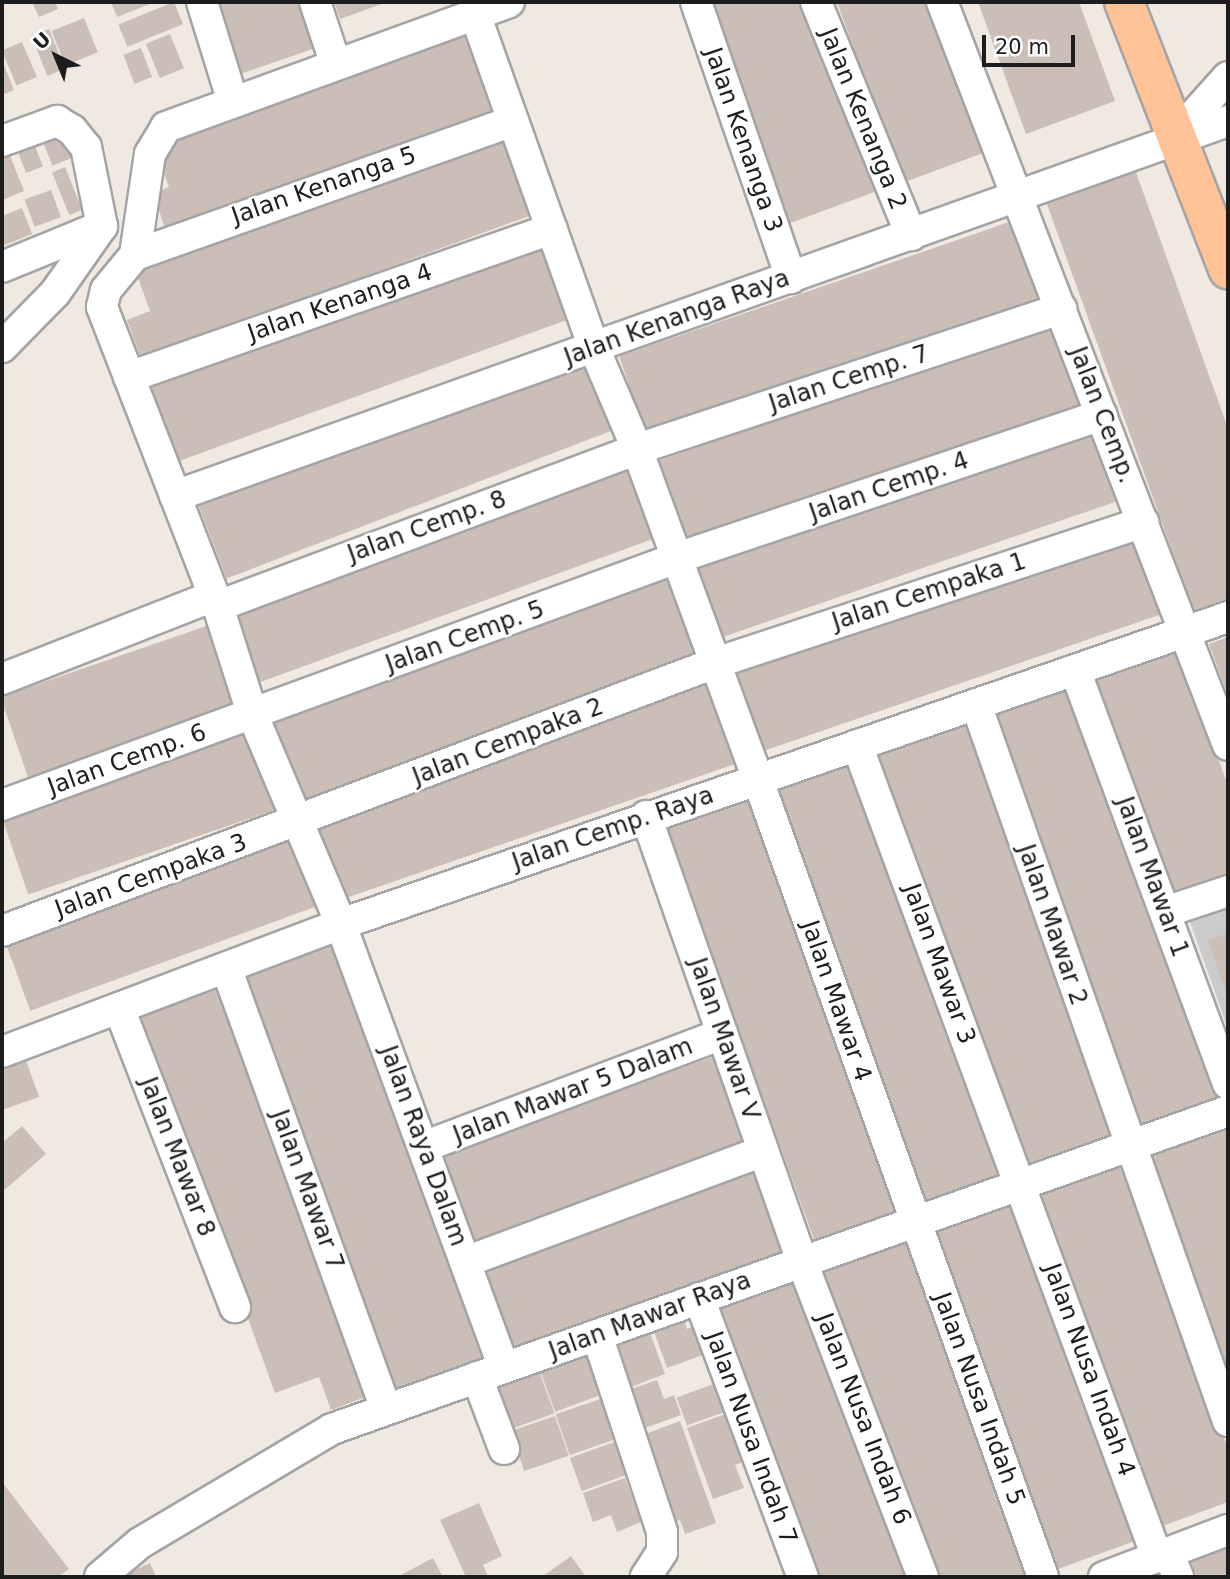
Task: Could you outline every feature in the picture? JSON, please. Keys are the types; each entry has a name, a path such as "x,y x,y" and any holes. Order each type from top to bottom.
{"main road":[{"path":"1124,2 1177,132 1228,270"}],"street":[{"path":"202,2 233,102"},
{"path":"315,2 336,65"},
{"path":"135,255 155,139 166,127 336,65 457,13 509,2"},
{"name":"Jalan Kenanga 3","path":"696,2 791,278"},
{"name":"Jalan Kenanga 2","path":"816,2 911,235"},
{"name":"Jalan Cemp.","path":"942,2 1228,745"},
{"name":"Jalan Mawar 4","path":"457,13 513,121 594,348 637,449 758,780 914,1222"},
{"path":"1177,132 1228,77"},
{"path":"2,141 57,121 72,130 86,147 102,226 55,293 2,346"},
{"name":"Jalan Kenanga 5","path":"135,255 513,121"},
{"path":"1177,132 1228,121"},
{"name":"Jalan Kenanga Raya","path":"175,496 1017,197 1177,132"},
{"path":"2,267 102,226"},
{"name":"Jalan Kenanga 4","path":"129,377 552,229"},
{"name":"Jalan Raya Dalam","path":"135,255 106,290 102,307 216,601 253,716 301,821 341,924 465,1262 491,1372 504,1449"},
{"name":"Jalan Cemp. 7","path":"637,449 1061,309"},
{"name":"Jalan Cemp. 4","path":"677,558 1101,415"},
{"name":"Jalan Cemp. 8","path":"2,679 637,449"},
{"name":"Jalan Cempaka 1","path":"715,663 1143,522"},
{"name":"Jalan Cemp. 5","path":"253,716 677,558"},
{"name":"Jalan Cemp. Raya","path":"2,1052 227,970 341,924 646,816 758,780 1228,617"},
{"name":"Jalan Cempaka 2","path":"301,821 715,663"},
{"name":"Jalan Mawar 1","path":"1075,670 1228,1084"},
{"name":"Jalan Mawar 2","path":"976,704 1129,1146 1228,1421"},
{"name":"Jalan Cemp. 6","path":"2,805 253,716"},
{"name":"Jalan Mawar 3","path":"858,745 1021,1184"},
{"name":"Jalan Mawar V","path":"646,816 802,1262"},
{"name":"Jalan Cempaka 3","path":"2,931 301,821"},
{"path":"1165,912 1228,891"},
{"name":"Jalan Mawar 7","path":"227,970 386,1409"},
{"name":"Jalan Mawar 8","path":"119,1008 235,1307"},
{"name":"Jalan Mawar 5 Dalam","path":"423,1147 722,1034"},
{"name":"Jalan Mawar Raya","path":"100,1577 140,1543 332,1429 1228,1111"},
{"path":"465,1262 763,1151"},
{"name":"Jalan Nusa Indah 4","path":"1021,1184 1168,1562"},
{"name":"Jalan Nusa Indah 5","path":"914,1222 1044,1577"},
{"name":"Jalan Nusa Indah 6","path":"802,1262 923,1577"},
{"name":"Jalan Nusa Indah 7","path":"699,1298 803,1577"},
{"path":"597,1335 662,1532 657,1568"},
{"path":"1104,1577 1168,1562 1228,1530"}],"shaded area":[{"path":"1228,909 1228,1029 1190,922"}],"building":[{"path":"32,2 55,2 58,9 39,17"},
{"path":"111,2 155,2 117,17"},
{"path":"174,2 183,24 127,47 118,24"},
{"path":"212,2 312,2 327,44 237,75"},
{"path":"334,2 387,2 340,19"},
{"path":"708,2 808,2 877,191 788,224"},
{"path":"837,2 937,2 991,150 902,183"},
{"path":"978,2 1079,2 1115,101 1026,134"},
{"path":"84,18 98,52 65,65 52,31"},
{"path":"49,29 65,69 47,76 31,36"},
{"path":"474,29 503,108 166,231 153,193 169,187 154,146"},
{"path":"170,34 184,68 160,78 146,44"},
{"path":"22,42 37,77 17,86 2,50"},
{"path":"141,48 152,77 134,84 123,55"},
{"path":"2,60 14,90 2,95"},
{"path":"511,133 540,212 141,358 127,320 150,311 135,270"},
{"path":"62,136 71,158 52,166 43,143"},
{"path":"6,146 24,191 3,200 2,148"},
{"path":"35,146 43,167 26,173 18,152"},
{"path":"1133,164 1228,428 1228,605 1196,617 1044,196"},
{"path":"65,167 82,210 69,215 52,172"},
{"path":"51,190 61,217 35,227 25,200"},
{"path":"22,208 32,234 2,246 2,216"},
{"path":"1021,218 1048,297 647,436 619,356"},
{"path":"549,237 578,316 178,461 150,382"},
{"path":"1059,323 1086,402 685,541 657,461"},
{"path":"593,350 622,427 227,579 197,502"},
{"path":"1095,420 1122,499 721,637 694,558"},
{"path":"630,457 659,537 260,682 231,602"},
{"path":"1133,535 1160,614 759,753 731,673"},
{"path":"673,577 702,656 303,801 275,722"},
{"path":"215,623 243,703 28,777 2,696"},
{"path":"1228,637 1228,696 1209,644"},
{"path":"1175,638 1228,786 1228,875 1168,897 1086,671"},
{"path":"715,681 743,761 341,900 313,819"},
{"path":"1070,681 1223,1102 1135,1134 982,713"},
{"path":"963,714 1116,1135 1028,1167 875,746"},
{"path":"254,727 282,807 28,895 2,814"},
{"path":"859,759 1012,1180 923,1212 770,791"},
{"path":"752,791 905,1211 816,1244 663,823"},
{"path":"300,822 329,902 30,1011 2,930"},
{"path":"1228,933 1228,998 1208,940"},
{"path":"334,942 485,1357 396,1390 245,974"},
{"path":"226,981 376,1393 331,1410 319,1377 275,1393 138,1013"},
{"path":"23,1052 39,1097 2,1110 2,1059"},
{"path":"715,1056 746,1142 466,1244 435,1158"},
{"path":"1228,1125 1228,1395 1142,1157"},
{"path":"22,1126 46,1154 2,1192 2,1143"},
{"path":"1123,1156 1228,1449 1228,1502 1157,1528 1034,1188"},
{"path":"757,1161 789,1248 509,1350 477,1263"},
{"path":"1016,1198 1140,1539 1052,1571 928,1230"},
{"path":"912,1237 1036,1577 935,1577 823,1269"},
{"path":"802,1275 912,1577 812,1577 714,1307"},
{"path":"682,1312 687,1329 701,1323 711,1352 667,1368 651,1323"},
{"path":"648,1327 665,1374 620,1391 612,1371 625,1366 615,1339"},
{"path":"588,1353 603,1394 555,1412 540,1370"},
{"path":"539,1371 554,1413 511,1429 496,1387"},
{"path":"657,1380 664,1399 674,1395 681,1415 634,1432 620,1393"},
{"path":"719,1382 729,1410 687,1426 677,1397"},
{"path":"603,1398 617,1439 570,1455 556,1414"},
{"path":"731,1412 749,1460 735,1465 744,1488 713,1499 687,1428"},
{"path":"555,1416 569,1456 524,1471 511,1431"},
{"path":"680,1421 716,1523 685,1534 680,1520 668,1524 637,1437"},
{"path":"614,1442 626,1475 582,1491 570,1458"},
{"path":"625,1478 641,1522 617,1532 611,1515 593,1522 583,1493"},
{"path":"2,1482 69,1569 58,1577 2,1577"},
{"path":"479,1503 502,1556 483,1565 488,1576 466,1577 440,1520"},
{"path":"1228,1540 1228,1577 1197,1577 1189,1556"},
{"path":"571,1556 586,1577 542,1577"},
{"path":"433,1558 443,1577 397,1577"},
{"path":"150,1563 156,1577 120,1577"}]}
